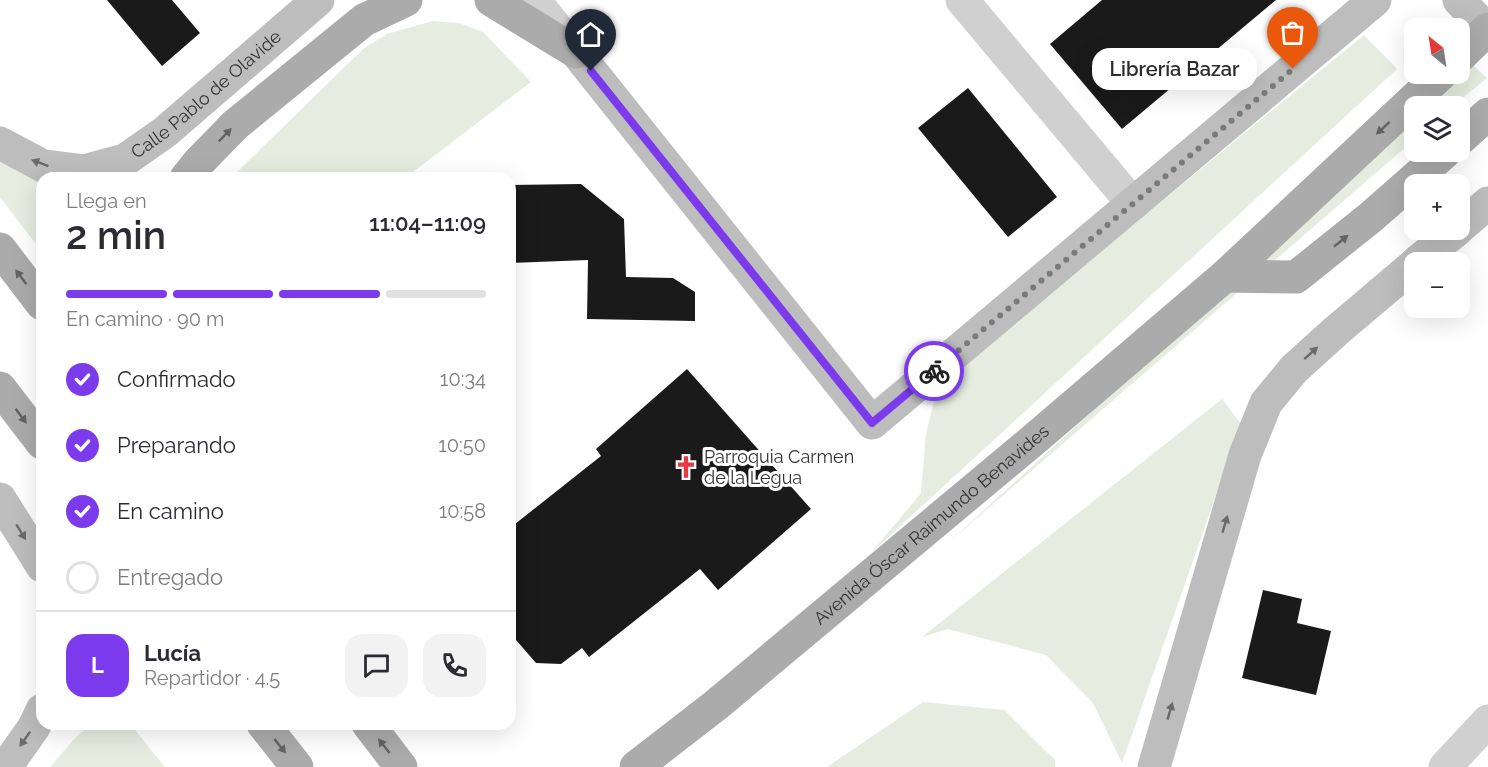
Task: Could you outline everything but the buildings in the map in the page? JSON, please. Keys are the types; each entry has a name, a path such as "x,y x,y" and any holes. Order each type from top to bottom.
{"main road":[{"name":"Calle Pablo de Olavide","path":"0,143 43,166 84,171 125,160 165,132 318,0"},
{"path":"191,172 235,125 364,20 405,0"},
{"path":"491,0 576,52 872,423 1375,0"},
{"path":"1459,0 1488,30 1470,47"},
{"name":"Avenida Óscar Raimundo Benavides","path":"636,767 725,697 1038,436 1225,276 1430,84"},
{"path":"1470,130 1488,114"},
{"path":"1225,276 1296,277 1371,217 1434,162"},
{"path":"1470,218 1488,203"},
{"path":"1430,252 1444,240"},
{"path":"0,249 36,296"},
{"path":"1154,767 1245,455 1266,403 1294,369 1336,330 1404,274"},
{"path":"0,388 36,435"},
{"path":"0,499 36,556"},
{"path":"6,767 36,723"},
{"path":"268,730 297,767"},
{"path":"373,730 401,767"}],"street":[{"path":"534,0 576,52"},
{"path":"962,0 1133,204"},
{"path":"1444,767 1488,721"}],"shaded area":[{"path":"433,21 459,23 483,32 531,82 413,172 237,172 363,49 387,34"},
{"path":"1364,35 1397,69 871,553 921,493 926,434 938,385"},
{"path":"1472,64 1487,78 1465,96 1437,96 1450,84 1470,84 1470,66"},
{"path":"1404,126 1404,149 947,544"},
{"path":"0,144 36,173 36,244 0,197"},
{"path":"1222,399 1241,424 1122,763 1093,703 1046,655 948,629 922,637"},
{"path":"923,702 1004,710 1055,760 1055,767 827,767"},
{"path":"84,730 135,730 165,767 50,767"}],"way so far":[{"path":"934,371 1293,69"}],"place":[{"name":"Librería Bazar","path":"1293,69"},
{"name":"Parroquia Carmen de la Legua","path":"686,467"}],"route":[{"path":"591,71 872,423 934,371"}]}
